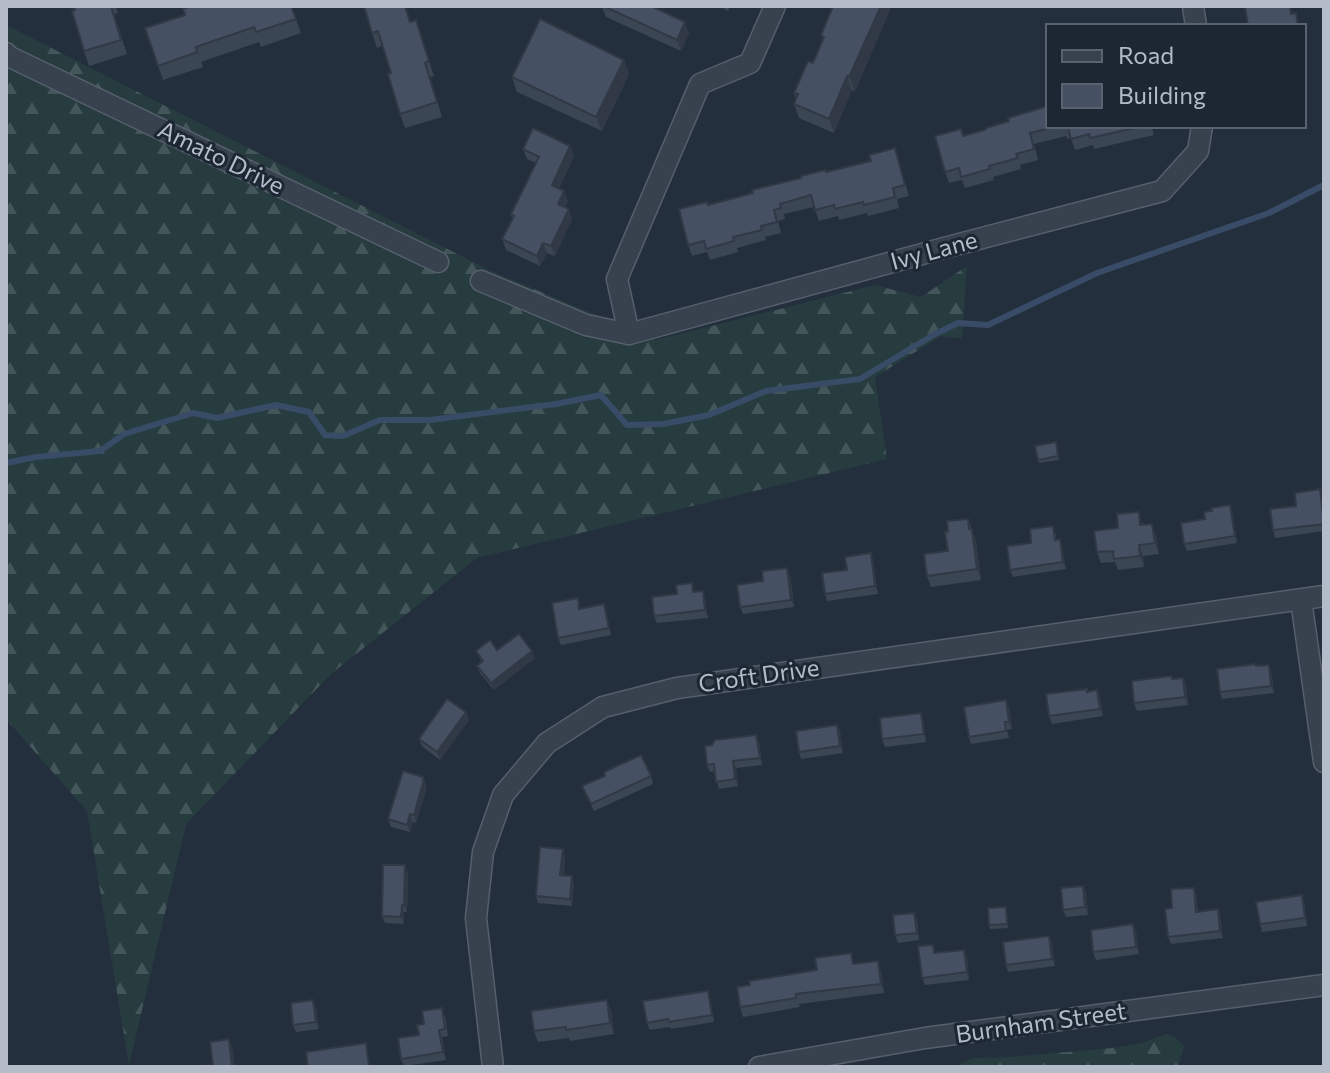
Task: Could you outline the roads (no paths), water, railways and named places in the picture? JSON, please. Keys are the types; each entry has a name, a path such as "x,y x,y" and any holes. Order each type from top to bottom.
{"street":[{"path":"629,334 617,279 700,84 750,63 775,6"},
{"name":"Amato Drive","path":"6,53 438,262"},
{"name":"Ivy Lane","path":"481,281 586,325 629,334 1162,191 1198,151 1202,128"},
{"name":"Croft Drive","path":"493,1067 476,918 483,852 503,795 547,743 603,707 677,688 1324,596"},
{"path":"1301,600 1324,762"},
{"name":"Burnham Street","path":"759,1067 925,1038 1324,985"}],"waterway":[{"path":"6,463 100,451 124,434 193,413 217,418 276,405 309,412 325,435 343,436 380,420 430,420 601,395 627,425 663,424 709,415 766,391 860,379 958,323 988,325 1097,273 1269,213 1324,185"}]}
